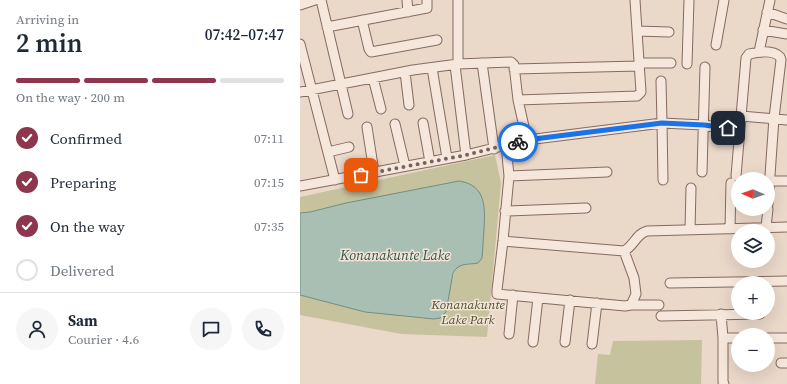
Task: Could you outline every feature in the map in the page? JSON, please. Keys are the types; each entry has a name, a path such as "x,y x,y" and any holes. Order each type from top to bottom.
{"street":[{"path":"300,5 315,0"},
{"path":"321,0 348,114"},
{"path":"407,0 408,12"},
{"path":"327,26 427,8 427,0"},
{"path":"458,0 457,65 466,155"},
{"path":"518,100 637,96 640,92 636,0"},
{"path":"687,64 689,0"},
{"path":"716,45 724,0"},
{"path":"759,52 770,0"},
{"path":"767,12 787,19"},
{"path":"362,20 371,52 437,40"},
{"path":"763,30 787,34"},
{"path":"637,31 669,32"},
{"path":"300,44 335,180"},
{"path":"503,241 624,251 641,233 647,231 730,228 746,58 749,54 759,52 776,53 780,57 770,172"},
{"path":"300,92 432,68 511,62 514,65 518,100 526,140"},
{"path":"482,63 494,149"},
{"path":"514,69 671,63"},
{"path":"702,172 705,67"},
{"path":"432,68 447,158"},
{"path":"405,72 409,105"},
{"path":"373,78 381,109"},
{"path":"661,81 662,180"},
{"path":"741,116 787,120"},
{"path":"424,123 430,162"},
{"path":"300,186 466,155 526,140 662,123 704,125 740,129"},
{"path":"395,124 405,166"},
{"path":"367,127 374,172"},
{"path":"506,145 509,176 497,293 500,295 625,306 660,305"},
{"path":"328,152 349,147"},
{"path":"509,176 608,172"},
{"path":"775,181 787,181"},
{"path":"690,230 691,188"},
{"path":"505,211 586,208"},
{"path":"775,227 787,227"},
{"path":"624,251 634,278 636,294 631,305"},
{"path":"670,283 787,281"},
{"path":"508,334 513,295"},
{"path":"533,342 538,298"},
{"path":"565,342 570,300"},
{"path":"592,344 597,303"},
{"path":"721,314 724,384"},
{"path":"661,316 731,314"},
{"path":"723,338 731,338"},
{"path":"775,338 787,338"}],"green space":[{"name":"Konanakunte Lake Park","path":"495,155 501,183 487,337 401,334 300,315 300,295 365,312 434,319 442,316 455,269 461,264 478,263 485,215 483,203 479,193 471,185 459,181 300,213 300,197"},
{"path":"702,340 701,384 595,384 598,354 610,355 613,341"}],"water":[{"name":"Konanakunte Lake","path":"459,181 468,183 475,187 482,199 484,206 484,230 482,258 478,263 464,265 455,269 446,312 440,318 434,319 365,312 300,295 300,213"}],"way so far":[{"path":"361,175 466,155 518,142"}],"route":[{"path":"518,142 662,123 728,128"}]}
